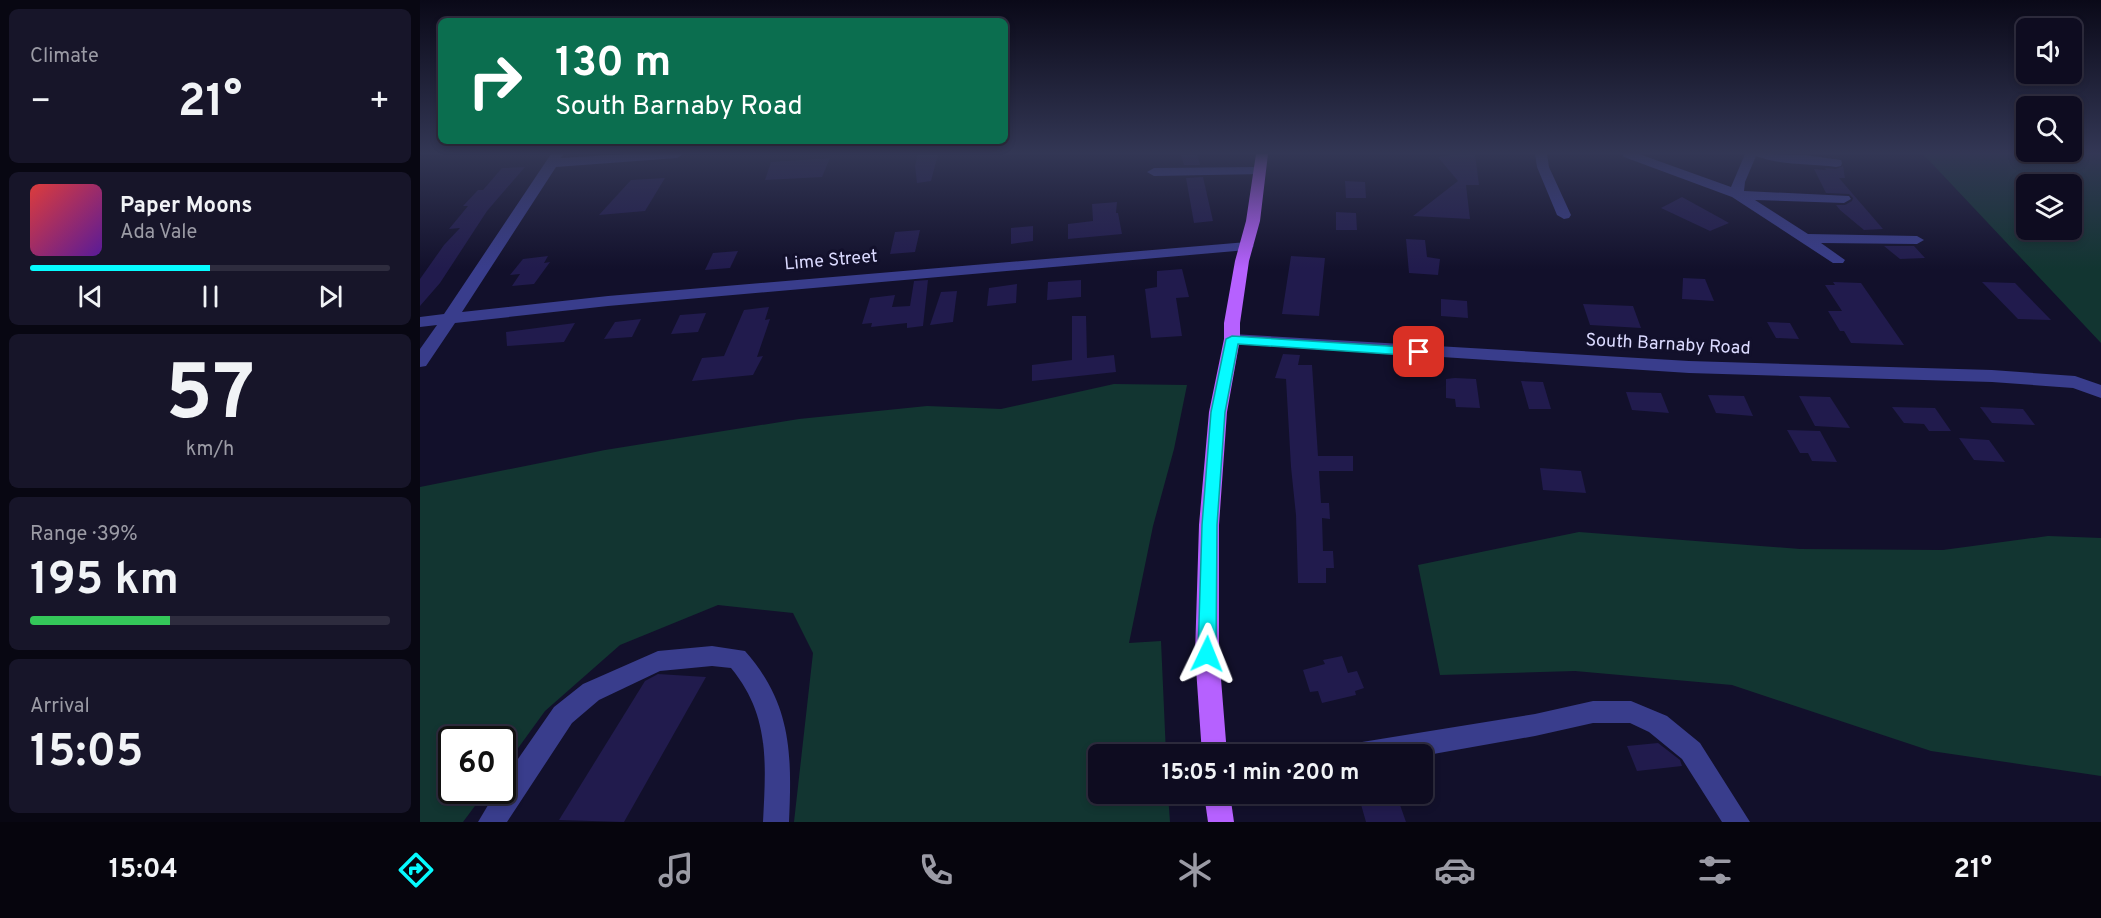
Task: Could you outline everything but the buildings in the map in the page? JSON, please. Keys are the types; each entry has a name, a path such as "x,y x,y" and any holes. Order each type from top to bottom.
{"main road":[{"path":"1213,744 1207,654 1209,525 1218,412 1232,339 1232,323 1253,221 1256,192"},
{"path":"1218,804 1221,822"}],"street":[{"path":"420,362 533,192"},
{"path":"1554,192 1564,215"},
{"path":"1733,192 1838,260"},
{"path":"1737,194 1844,199"},
{"path":"1804,238 1917,240"},
{"name":"Lime Street","path":"420,322 608,300 1247,246"},
{"name":"South Barnaby Road","path":"1232,339 1689,366 1992,376 2075,382 2101,392"},
{"path":"491,822 563,715 591,692 616,678 658,661 712,656 737,658 762,690 770,706 775,728 778,769 776,822"},
{"path":"1417,744 1593,712 1631,712 1658,723 1691,751 1737,822"}],"green space":[{"path":"1959,192 2016,192 2016,240 2082,240 2082,192 2101,192 2101,343"},
{"path":"1114,384 1187,385 1174,449 1153,526 1129,643 1161,641 1166,744 1088,744 1088,804 1169,804 1170,822 794,822 813,653 793,613 718,605 620,645 545,711 516,751 516,726 438,726 438,804 476,804 463,822 420,822 420,487 605,450 799,419 927,406 1001,409"},
{"path":"1579,532 1800,549 1943,550 2048,536 2101,538 2101,776 1931,751 1732,685 1575,671 1440,675 1418,565"}],"route":[{"path":"1207,654 1209,525 1218,412 1232,339 1419,352"}]}
